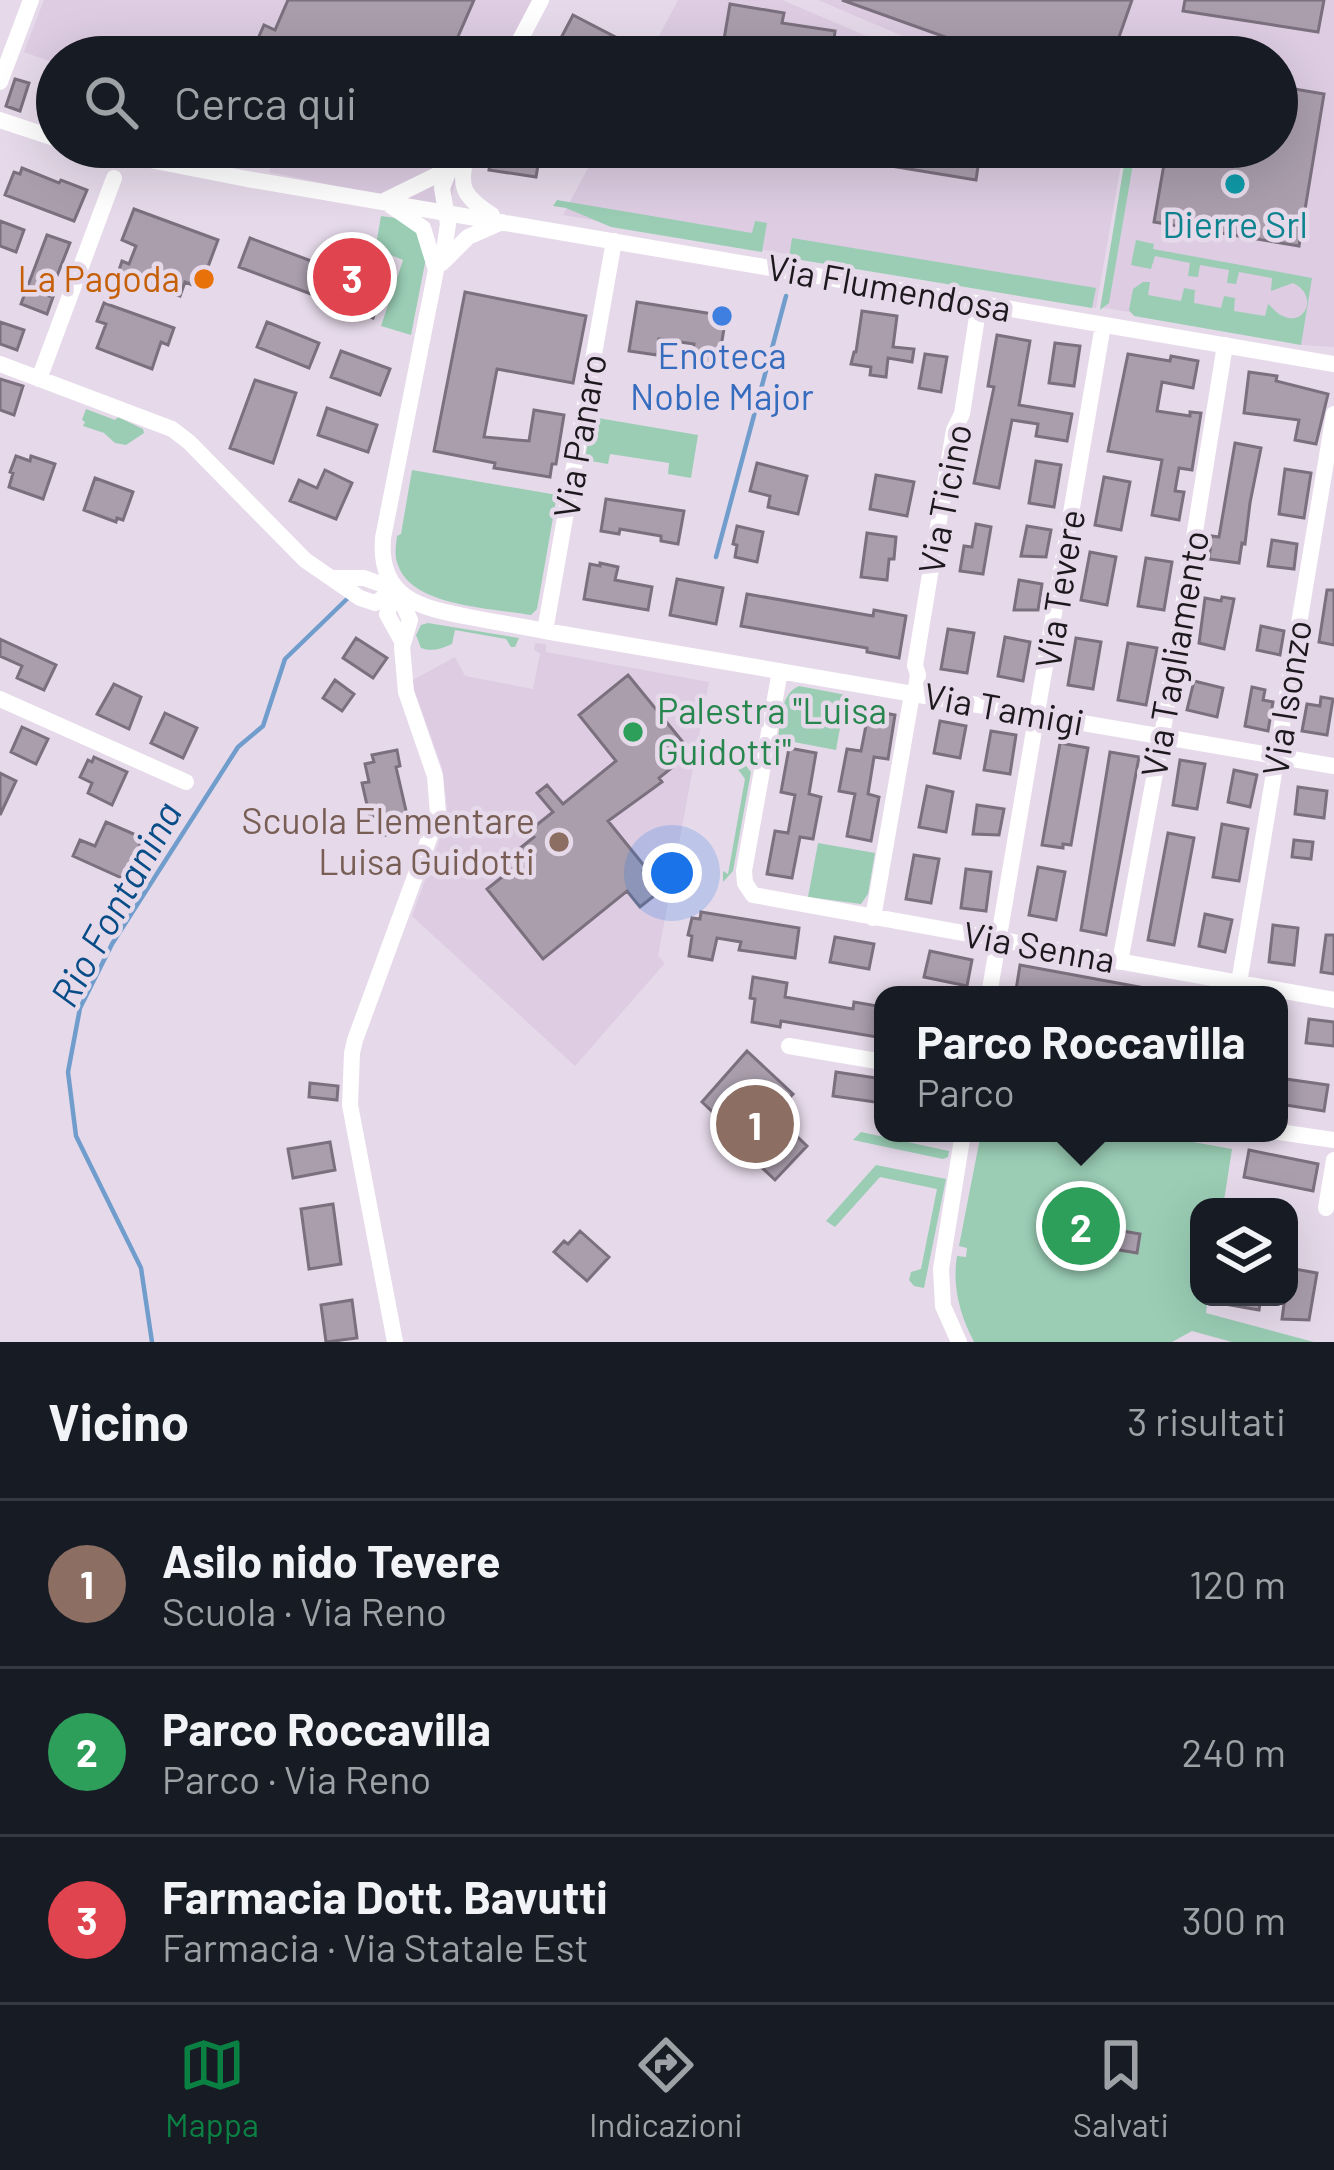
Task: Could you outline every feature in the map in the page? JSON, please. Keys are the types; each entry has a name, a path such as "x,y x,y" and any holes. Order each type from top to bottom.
{"street":[{"path":"0,82 31,0"},
{"path":"522,36 541,0"},
{"path":"0,120 36,132"},
{"name":"Via Flumendosa","path":"191,168 1334,364"},
{"path":"439,267 423,228 385,201 444,168"},
{"path":"395,1342 350,1105 352,1053 438,814 435,776 406,692 402,641 410,620 382,560 386,516 448,224 442,188 453,168"},
{"path":"461,168 461,185 469,200 503,222"},
{"path":"39,379 114,178"},
{"path":"429,244 461,185"},
{"path":"439,267 468,237 503,222"},
{"name":"Via Panaro","path":"545,631 614,241"},
{"name":"Via Ticino","path":"873,918 979,304"},
{"name":"Via Tevere","path":"991,986 1103,325"},
{"name":"Via Tagliamento","path":"1120,962 1225,345"},
{"path":"0,364 172,429 305,560 351,591 396,590"},
{"name":"Via Isonzo","path":"1240,982 1334,414"},
{"path":"334,578 382,560"},
{"path":"334,578 364,578 396,590"},
{"name":"Via Tamigi","path":"396,590 407,600 438,611 1334,766"},
{"name":"Via Senna","path":"780,671 744,871 748,889 757,898 1261,986"},
{"path":"0,699 185,782"},
{"name":"Via Senna","path":"1288,991 1334,1000"},
{"path":"788,1046 874,1061"},
{"path":"1288,1133 1334,1140"},
{"path":"959,1342 943,1306 940,1269 961,1142"},
{"path":"1326,1208 1334,1160"}],"shaded area":[{"path":"44,0 542,0 523,36 36,36 36,56 24,52"},
{"path":"678,0 782,0 867,36 659,36"},
{"path":"818,0 1334,0 1334,347 1100,307 1125,168 1298,168 1298,36 903,36"},
{"path":"270,168 459,168 448,209 269,172"},
{"path":"588,168 1120,168 1096,308 563,215"},
{"name":"Scuola Elementare Luisa Guidotti","path":"535,643 546,644 546,652 709,682 658,956 665,963 575,1066 412,916 446,822 447,806 442,767 411,681 455,657 465,676 533,689 540,654 534,650"}],"green space":[{"path":"1124,168 1132,168 1109,303 1100,310"},
{"path":"557,200 752,233 755,221 767,223 762,252 611,227 553,206"},
{"path":"381,216 396,218 418,232 426,258 411,335 381,326 403,260 379,250"},
{"path":"792,238 1096,288 1092,308 789,258"},
{"path":"1136,240 1154,244 1153,249 1312,278 1301,345 1134,316 1129,310 1133,289 1143,282 1150,282 1148,295 1181,301 1184,288 1195,290 1194,303 1221,308 1224,296 1235,298 1234,311 1265,316 1268,304 1281,315 1297,317 1307,302 1293,283 1271,291 1272,278 1239,272 1236,284 1227,283 1229,270 1200,265 1198,277 1188,276 1190,263 1155,256 1151,269 1131,265"},
{"path":"86,409 115,420 118,417 144,433 126,445 115,443 104,433 83,426"},
{"path":"592,417 698,435 691,478 668,474 669,463 610,454 608,464 585,460"},
{"path":"412,470 557,495 537,609 531,615 456,603 419,590 406,579 396,547"},
{"path":"428,623 519,638 511,647 506,639 455,630 452,644 425,649 416,635"},
{"path":"799,686 846,695 836,750 778,739 785,702"},
{"path":"743,762 751,772 733,871 723,882 745,779 737,768"},
{"path":"818,843 875,853 868,894 861,904 808,897"},
{"path":"861,1132 874,1135 874,1142 907,1142 949,1151 943,1159 853,1140"},
{"path":"979,1142 1193,1142 1232,1149 1224,1198 1190,1198 1190,1306 1207,1306 1206,1313 1314,1342 1232,1342 1192,1331 1172,1342 974,1342 958,1300 956,1279 957,1256 966,1257 967,1248 959,1246"},
{"path":"876,1165 946,1179 924,1288 909,1280 911,1272 921,1269 937,1189 880,1177 835,1227 826,1221"}],"building":[{"path":"288,0 474,0 458,36 259,36 264,25 275,30"},
{"path":"842,0 1132,0 1119,36 942,36"},
{"path":"1185,0 1324,0 1318,32 1183,11"},
{"path":"730,4 784,13 782,23 835,31 834,36 725,36"},
{"path":"573,15 613,36 562,36"},
{"path":"15,79 29,83 20,111 6,106"},
{"name":"Dierre Srl","path":"1298,90 1324,94 1299,246 1154,222 1163,168 1298,168"},
{"path":"22,168 87,190 74,221 5,195 14,172 20,174"},
{"path":"489,168 538,168 536,177"},
{"path":"903,168 978,168 976,180"},
{"path":"134,209 218,240 200,288 185,282 180,296 118,273 122,261 129,264 136,246 122,240"},
{"path":"0,221 24,230 16,252 0,246"},
{"path":"47,235 70,243 49,296 53,297 47,314 21,304"},
{"path":"250,238 346,274 335,303 239,267"},
{"path":"367,282 384,288 373,318 356,311"},
{"path":"465,292 586,316 573,383 497,369 484,437 529,441 534,410 564,415 550,477 434,451"},
{"path":"637,302 726,316 718,366 691,362 694,344 659,339 657,355 629,351"},
{"path":"104,303 174,328 168,345 161,342 152,369 97,348 106,324 97,321"},
{"path":"862,311 897,316 893,347 914,349 912,362 888,358 886,377 870,375 871,367 851,364"},
{"path":"0,322 24,330 17,350 0,344"},
{"path":"267,322 319,343 309,368 257,347"},
{"path":"997,335 1030,341 1019,405 1072,414 1067,441 1036,436 1038,424 1012,420 999,488 974,483 994,387 988,386"},
{"path":"1055,343 1080,346 1074,386 1049,383"},
{"path":"341,351 390,369 380,395 331,377"},
{"path":"925,354 947,357 941,392 919,388"},
{"path":"1128,354 1198,361 1193,388 1162,382 1157,411 1201,413 1192,470 1179,468 1175,491 1184,492 1179,520 1152,515 1162,460 1108,451"},
{"path":"1249,372 1277,376 1276,381 1328,394 1316,444 1295,440 1299,420 1244,413"},
{"path":"0,379 23,386 14,415 0,410"},
{"path":"255,380 296,393 273,463 230,448"},
{"path":"327,408 377,425 368,452 318,435"},
{"path":"1235,443 1261,448 1239,563 1209,559 1212,536 1219,537"},
{"path":"16,456 55,464 43,499 9,487"},
{"path":"1036,461 1061,465 1054,507 1029,503"},
{"path":"757,463 807,476 798,514 768,507 770,496 750,491"},
{"path":"1285,469 1311,473 1304,518 1279,514"},
{"path":"325,470 352,483 336,519 290,501 299,480 317,488"},
{"path":"876,475 914,482 907,516 870,509"},
{"path":"1104,477 1130,482 1121,530 1095,525"},
{"path":"95,478 133,492 123,520 116,522 84,510"},
{"path":"606,499 684,511 678,544 620,529 619,534 601,531"},
{"path":"976,524 991,527 983,574 960,571 964,546 972,547"},
{"path":"737,526 763,532 757,562 735,557"},
{"path":"1027,526 1051,530 1046,557 1021,556"},
{"path":"867,533 896,537 887,580 861,577"},
{"path":"1272,540 1297,544 1294,569 1268,566"},
{"path":"1090,552 1116,557 1107,605 1081,600"},
{"path":"1146,558 1172,562 1164,610 1138,606"},
{"path":"590,564 618,567 615,580 652,587 648,610 584,599"},
{"path":"677,579 723,588 716,624 670,615"},
{"path":"1019,580 1042,584 1038,610 1014,610"},
{"path":"1327,590 1334,590 1334,645 1319,642"},
{"path":"747,594 873,616 874,610 906,616 899,658 741,626"},
{"path":"1222,597 1234,599 1224,649 1199,643 1205,598 1221,601"},
{"path":"1261,626 1284,631 1280,655 1257,650"},
{"path":"948,629 974,633 967,673 941,669"},
{"path":"1005,637 1030,642 1023,681 998,676"},
{"path":"356,638 387,658 373,678 343,658"},
{"path":"1076,638 1101,642 1093,689 1068,685"},
{"path":"0,639 56,665 44,690 17,678 22,666 0,656"},
{"path":"1128,643 1157,648 1146,705 1118,700"},
{"name":"Scuola Elementare Luisa Guidotti","path":"628,675 691,752 659,778 662,782 608,821 659,892 640,907 627,891 543,959 487,889 521,862 514,853 534,837 529,831 553,812 537,793 547,785 563,804 616,761 579,715"},
{"path":"335,680 354,694 342,711 323,698"},
{"path":"1194,681 1223,688 1217,717 1187,710"},
{"path":"114,684 141,697 129,729 97,714"},
{"path":"1252,687 1265,690 1263,700 1273,702 1268,731 1245,726"},
{"path":"1321,697 1333,699 1327,735 1302,731 1307,704 1320,706"},
{"path":"869,710 895,715 888,759 874,757 868,794 879,797 871,841 847,836 855,794 839,791 847,749 861,751"},
{"path":"165,713 197,728 183,758 151,743"},
{"path":"940,721 966,726 960,758 934,753"},
{"path":"22,727 48,739 36,764 11,752"},
{"path":"991,731 1016,735 1010,774 984,770"},
{"path":"1060,743 1088,748 1071,845 1063,844 1063,848 1042,845"},
{"path":"789,748 816,753 809,794 821,797 813,839 800,837 792,878 767,874 775,831 788,833 795,795 781,792"},
{"path":"397,750 407,815 412,814 415,828 382,836 377,816 370,818 362,783 369,782 365,764 374,762 372,755"},
{"path":"1110,752 1139,757 1106,935 1081,930"},
{"path":"94,757 127,772 112,805 88,793 92,783 80,777"},
{"path":"1180,760 1205,764 1197,809 1173,805"},
{"path":"1234,770 1257,775 1250,807 1228,802"},
{"path":"0,773 16,781 0,815"},
{"path":"927,786 953,792 946,832 919,827"},
{"path":"1298,787 1327,791 1324,818 1295,814"},
{"path":"977,805 1004,809 999,835 973,834"},
{"path":"106,822 143,838 124,879 73,856 80,840 95,846"},
{"path":"1222,824 1248,829 1239,881 1213,877"},
{"path":"1168,833 1194,838 1174,945 1148,940"},
{"path":"1294,840 1313,842 1311,859 1292,857"},
{"path":"914,855 939,859 931,903 906,899"},
{"path":"1038,867 1065,872 1056,920 1029,915"},
{"path":"966,869 991,872 986,911 961,908"},
{"path":"701,912 799,928 795,958 739,950 741,942 717,938 712,960 689,956 692,918 700,919"},
{"path":"1205,914 1232,920 1225,952 1199,946"},
{"path":"1273,925 1298,928 1294,965 1269,962"},
{"path":"1326,935 1334,935 1334,974 1321,972"},
{"path":"835,937 874,944 869,969 830,962"},
{"path":"930,951 972,960 967,986 924,977"},
{"path":"1020,965 1134,986 1017,986"},
{"path":"753,977 787,983 785,997 853,1009 854,1002 874,1005 874,1036 781,1021 780,1027 752,1022 755,999 750,998"},
{"path":"1309,1019 1334,1022 1334,1046 1306,1043"},
{"path":"747,1051 793,1094 774,1114 807,1146 775,1180 702,1102"},
{"path":"836,1072 874,1078 874,1102 833,1096"},
{"path":"1288,1079 1328,1085 1324,1111 1288,1105"},
{"path":"310,1083 338,1086 337,1100 309,1097"},
{"path":"330,1142 335,1170 293,1178 288,1149"},
{"path":"1249,1150 1318,1164 1313,1191 1244,1177"},
{"path":"333,1204 341,1264 309,1269 301,1209"},
{"path":"1059,1220 1140,1234 1137,1253 1055,1239"},
{"path":"580,1231 609,1257 587,1281 554,1252"},
{"path":"1298,1270 1317,1273 1309,1320 1282,1319 1284,1306 1298,1306"},
{"path":"352,1300 357,1338 326,1342 321,1305"}],"waterway":[{"path":"716,557 786,296"},
{"name":"Rio Fontanina","path":"152,1342 141,1268 76,1136 68,1072 80,1008 112,944 238,747 263,726 285,659 348,598"}],"place":[{"name":"Dierre Srl","path":"1235,184"},
{"name":"Farmacia Dott. Bavutti","path":"352,277"},
{"name":"La Pagoda","path":"204,279"},
{"name":"Enoteca Noble Major","path":"722,316"},
{"name":"Palestra \"Luisa Guidotti\"","path":"633,732"},
{"name":"Scuola Elementare Luisa Guidotti","path":"559,842"},
{"name":"Asilo nido Tevere","path":"755,1124"},
{"name":"Parco Roccavilla","path":"1081,1226"}]}
